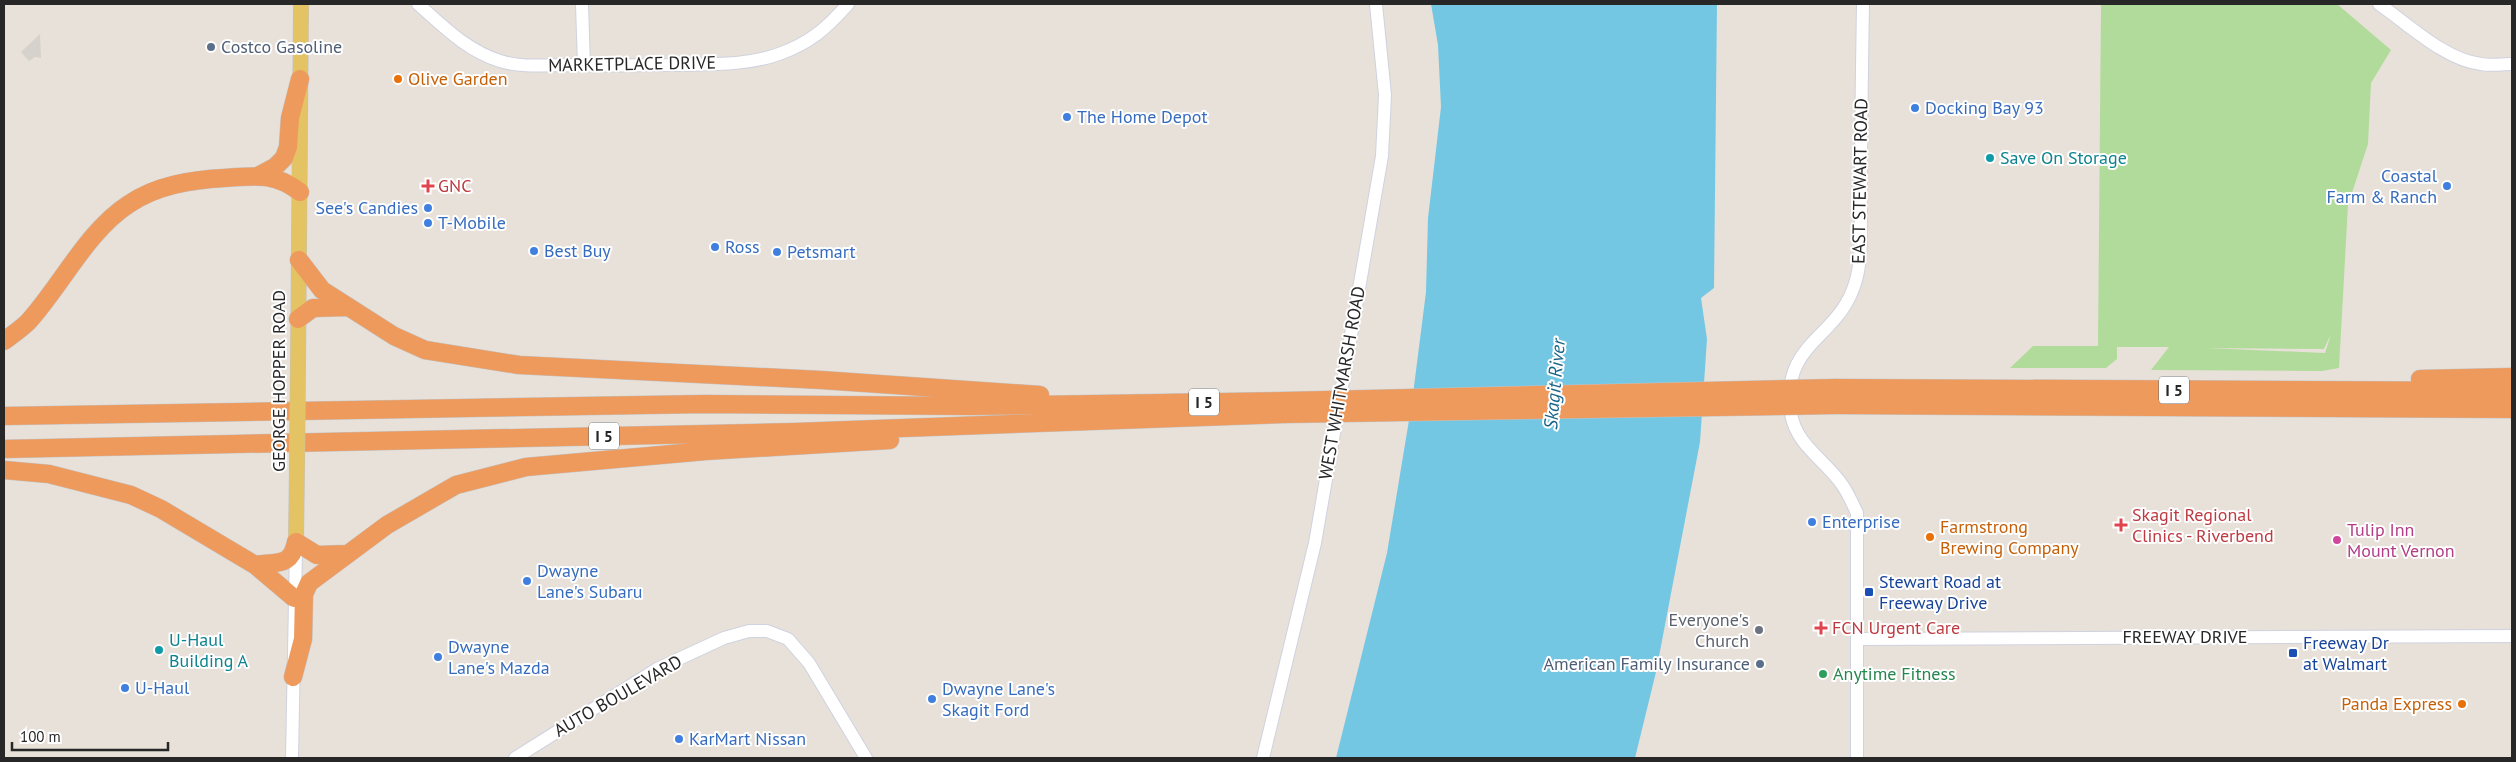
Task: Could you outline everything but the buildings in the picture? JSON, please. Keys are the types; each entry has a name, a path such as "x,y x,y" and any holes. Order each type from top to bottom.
{"highway":[{"path":"260,175 276,167 284,158 288,147 290,118 300,79"},
{"path":"4,341 27,323 90,241 129,204 170,185 199,179 260,175 287,182 300,192"},
{"path":"299,260 322,290 394,336 425,350 519,365 860,382 1028,393 1122,403"},
{"path":"298,319 313,308 348,307"},
{"path":"2238,390 2332,382 2512,377"},
{"name":"I 5","path":"4,416 705,404 970,406 1122,403 1285,408 1836,396 2238,390 2512,392"},
{"name":"I 5","path":"1836,396 2512,409"},
{"name":"I 5","path":"4,449 795,432 1205,417 1285,408"},
{"path":"2422,408 2512,417"},
{"path":"293,677 302,639 303,605 307,588 318,576 387,525 456,485 526,467 706,451 971,436 1205,417"},
{"path":"4,470 49,474 131,495 162,509 255,565 294,598"},
{"path":"255,565 284,561 294,552 296,542 310,552 317,554 346,554"}],"main road":[{"name":"GEORGE HOPPER ROAD","path":"296,542 300,4"}],"street":[{"name":"MARKETPLACE DRIVE","path":"418,4 464,46 487,56 516,65 584,66 708,64 754,61 778,54 811,40 828,27 848,4"},
{"path":"582,4 584,66"},
{"name":"WEST WHITMARSH ROAD","path":"1263,758 1315,543 1382,156 1385,95 1376,4"},
{"name":"EAST STEWART ROAD","path":"1857,758 1857,514 1843,486 1806,448 1795,430 1790,396 1791,376 1797,362 1808,346 1832,325 1849,303 1860,261 1862,4"},
{"path":"2379,4 2443,50 2459,58 2481,64 2512,64"},
{"name":"GEORGE HOPPER ROAD","path":"292,758 296,542"},
{"name":"AUTO BOULEVARD","path":"514,758 657,669 724,638 748,631 767,630 788,639 809,663 866,758"},
{"name":"FREEWAY DRIVE","path":"1858,639 2512,636"}],"green space":[{"path":"2101,4 2337,4 2391,50 2371,83 2368,144 2348,205 2339,368 2322,371 2151,370 2169,347 2117,347 2117,359 2106,368 2010,368 2033,346 2098,346","holes":["2331,334 2325,353 2206,348 2324,349"]}],"shaded area":[{"path":"40,34 41,58 35,57 29,61 21,52"}],"water":[{"name":"Skagit River","path":"1431,4 1717,4 1714,288 1701,298 1707,339 1700,442 1656,672 1635,758 1336,758 1387,553 1412,402 1426,292 1428,218 1441,107 1438,45"}],"place":[{"name":"Costco Gasoline","path":"211,47"},
{"name":"Olive Garden","path":"398,79"},
{"name":"Docking Bay 93","path":"1915,108"},
{"name":"The Home Depot","path":"1067,117"},
{"name":"Save On Storage","path":"1990,158"},
{"name":"GNC","path":"428,186"},
{"name":"Coastal Farm & Ranch","path":"2447,186"},
{"name":"See's Candies","path":"428,208"},
{"name":"T-Mobile","path":"428,223"},
{"name":"Ross","path":"715,247"},
{"name":"Best Buy","path":"534,251"},
{"name":"Petsmart","path":"777,252"},
{"name":"Enterprise","path":"1812,522"},
{"name":"Skagit Regional Clinics - Riverbend","path":"2121,525"},
{"name":"Farmstrong Brewing Company","path":"1930,537"},
{"name":"Tulip Inn Mount Vernon","path":"2337,540"},
{"name":"Dwayne Lane's Subaru","path":"527,581"},
{"name":"Stewart Road at Freeway Drive","path":"1869,592"},
{"name":"FCN Urgent Care","path":"1821,628"},
{"name":"Everyone's Church","path":"1759,630"},
{"name":"U-Haul Building A","path":"159,650"},
{"name":"Freeway Dr at Walmart","path":"2293,653"},
{"name":"Dwayne Lane's Mazda","path":"438,657"},
{"name":"American Family Insurance","path":"1760,664"},
{"name":"Anytime Fitness","path":"1823,674"},
{"name":"U-Haul","path":"125,688"},
{"name":"Dwayne Lane's Skagit Ford","path":"932,699"},
{"name":"Panda Express","path":"2462,704"},
{"name":"KarMart Nissan","path":"679,739"}]}
